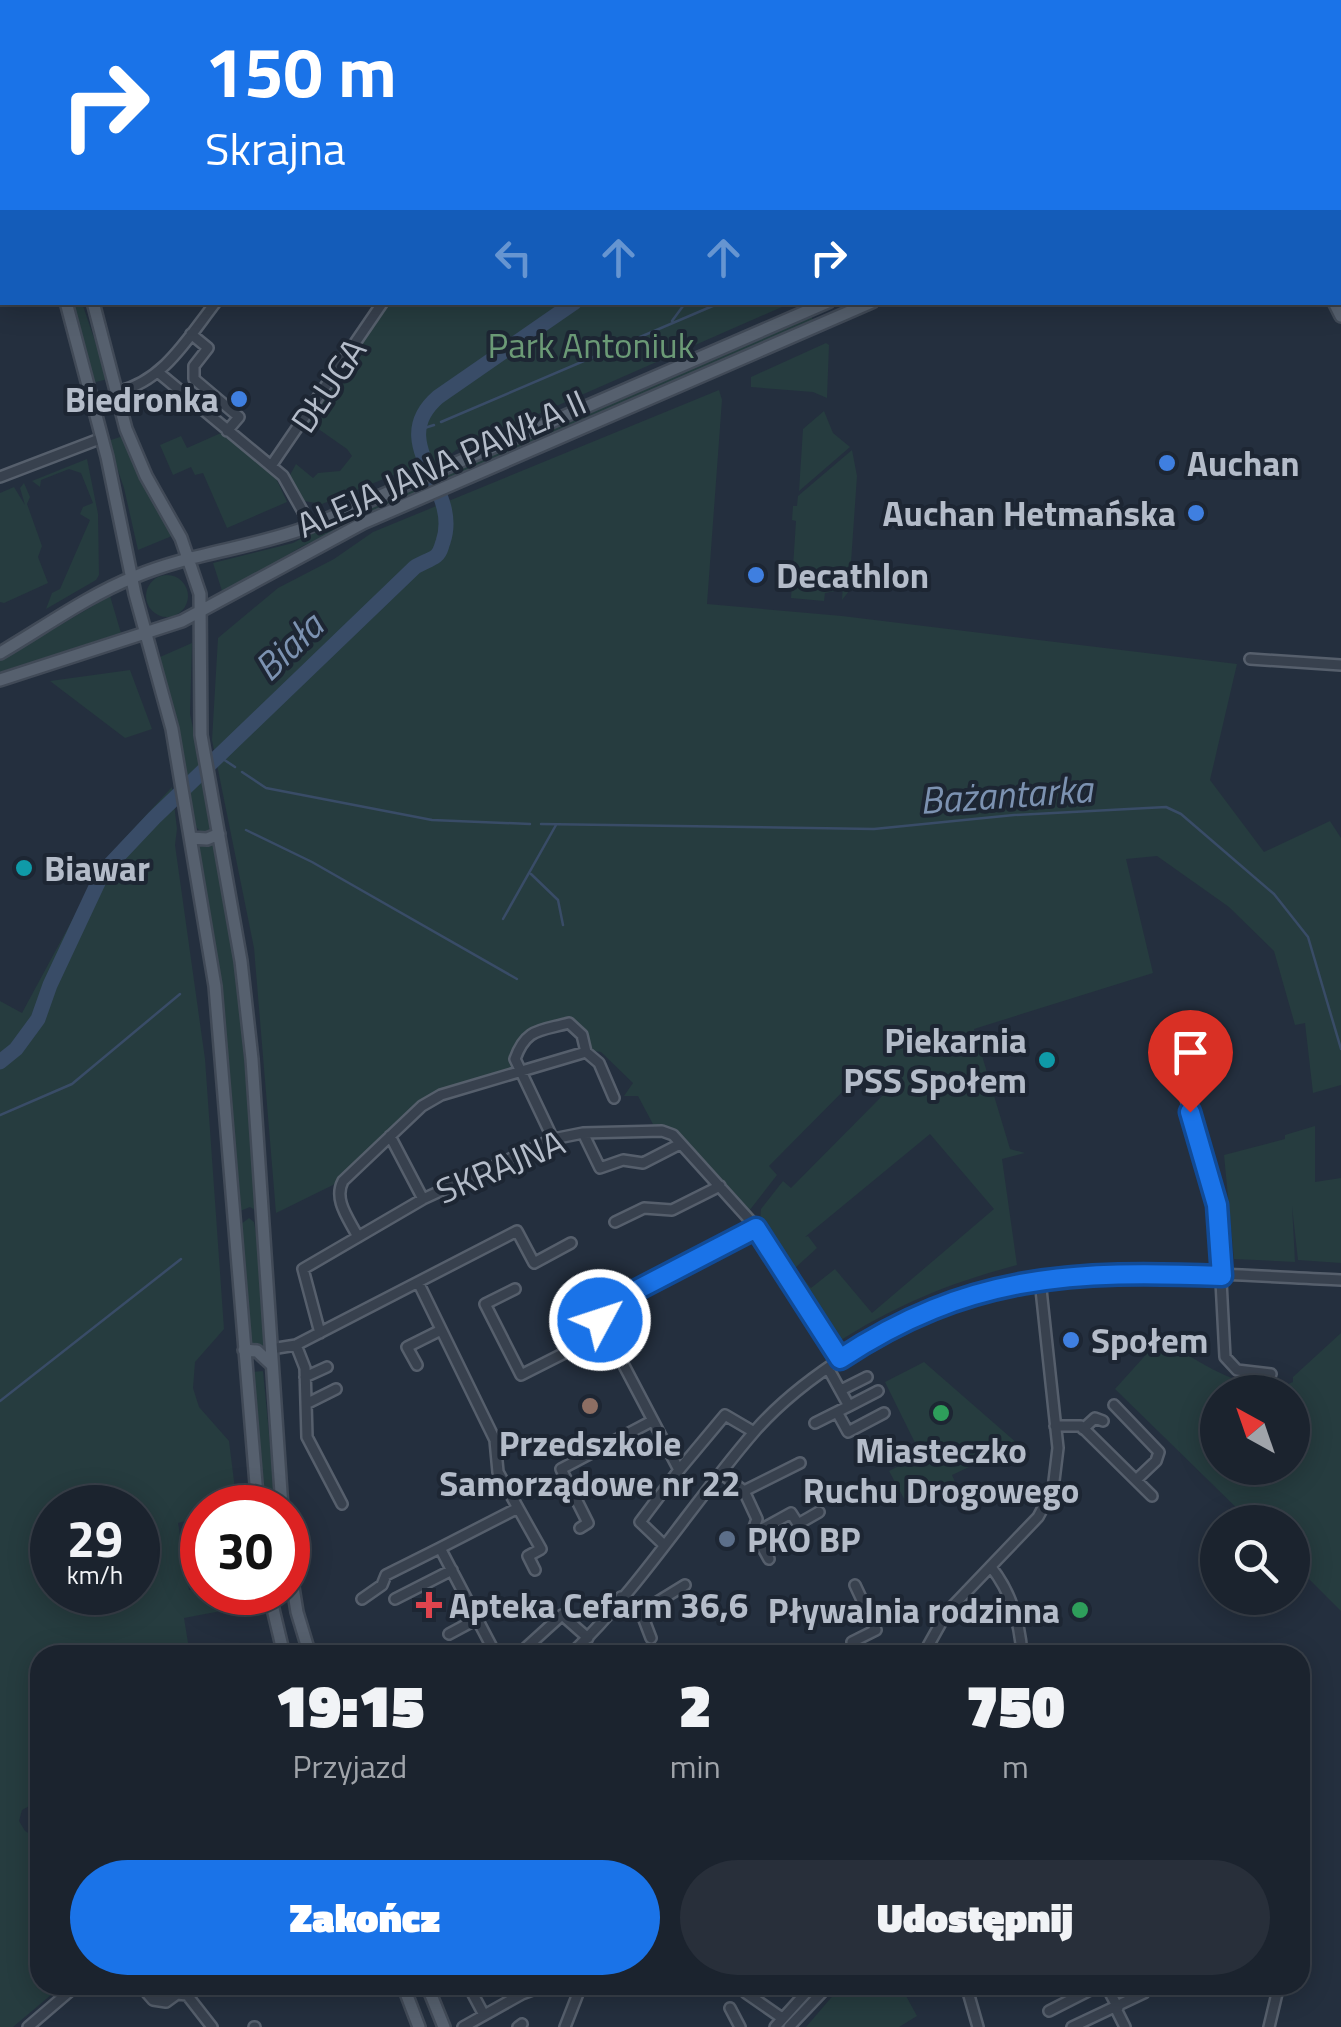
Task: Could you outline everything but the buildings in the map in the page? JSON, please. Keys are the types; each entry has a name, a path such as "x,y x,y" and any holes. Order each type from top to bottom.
{"main road":[{"path":"67,305 102,438 181,778 216,986 256,1485"},
{"path":"94,305 126,429 190,559 202,612 198,705 245,1000 280,1485"},
{"name":"ALEJA JANA PAWŁA II","path":"133,577 190,559 276,540 821,305"},
{"name":"ALEJA JANA PAWŁA II","path":"147,634 202,612 313,549 430,494 865,305"},
{"path":"92,402 117,392"},
{"path":"102,438 126,429"},
{"path":"0,653 133,577"},
{"path":"0,680 147,634"},
{"path":"191,838 207,840 219,834"},
{"path":"235,1223 246,1214 255,1214 262,1220"},
{"path":"244,1350 257,1352 272,1365"},
{"path":"274,1615 282,1645"},
{"path":"299,1615 307,1645"},
{"path":"407,1995 419,2027"},
{"path":"432,1995 444,2027"}],"street":[{"path":"117,392 137,387 159,373 214,305"},
{"name":"DŁUGA","path":"271,466 381,305"},
{"path":"191,334 208,348 194,366 194,379 239,417 227,431"},
{"path":"159,373 289,484 311,526"},
{"path":"0,477 102,438"},
{"path":"1250,659 1341,665"},
{"path":"553,1138 515,1060 522,1040 529,1034 569,1024 582,1035 586,1052 600,1063 614,1098"},
{"path":"1169,1041 1217,1205 1226,1362 1237,1370 1271,1374"},
{"path":"358,1237 337,1191 342,1180 422,1106 442,1095 586,1052"},
{"name":"SKRAJNA","path":"320,1333 303,1268 423,1199 553,1138 583,1133 662,1132 673,1135 680,1144"},
{"path":"583,1133 600,1168 623,1160 643,1163 680,1144 756,1228 840,1359"},
{"path":"390,1136 423,1199"},
{"path":"615,1222 644,1208 672,1210 720,1186"},
{"path":"679,1470 600,1320 604,1307 756,1228"},
{"path":"271,1350 296,1345 517,1231 534,1263 571,1243"},
{"path":"581,1645 754,1432 786,1401 872,1339 932,1310 982,1292 1040,1280 1125,1272 1341,1280"},
{"path":"929,1645 947,1612 1038,1517 1050,1498 1058,1472 1040,1280"},
{"path":"418,1282 495,1440 498,1472 541,1548 528,1556 534,1570"},
{"path":"515,1289 485,1304 521,1375 606,1332"},
{"path":"417,1365 407,1347 441,1330"},
{"path":"296,1345 302,1356 310,1447 342,1504"},
{"path":"305,1378 327,1367"},
{"path":"828,1368 850,1406"},
{"path":"841,1390 866,1377"},
{"path":"306,1404 336,1388"},
{"path":"815,1423 878,1392"},
{"path":"1114,1404 1158,1452 1156,1461 1136,1480"},
{"path":"837,1412 848,1432 884,1413"},
{"path":"664,1545 640,1522 679,1470 725,1415 754,1432"},
{"path":"1084,1429 1095,1418 1103,1421"},
{"path":"580,1528 588,1524 560,1469 652,1421"},
{"path":"1055,1426 1078,1424 1152,1496"},
{"path":"744,1491 800,1463"},
{"path":"722,1474 744,1491 757,1518 755,1533 769,1559"},
{"path":"752,1508 764,1502"},
{"path":"362,1599 382,1585 386,1575 518,1508"},
{"path":"755,1533 791,1513 798,1524 820,1512"},
{"path":"440,1548 490,1645"},
{"path":"991,1567 1012,1605 1021,1645"},
{"path":"395,1599 452,1570"},
{"path":"641,1612 685,1585"},
{"path":"853,1645 852,1642 876,1630 854,1585"},
{"path":"622,1597 641,1612 650,1638"},
{"path":"529,1645 562,1614 588,1638"},
{"path":"449,1634 477,1619"},
{"path":"28,2027 66,1995"},
{"path":"149,1995 153,2000 166,2002 175,1995"},
{"path":"187,1995 212,2027"},
{"path":"473,1995 484,2015"},
{"path":"462,2027 517,1995"},
{"path":"565,2027 577,1995"},
{"path":"748,1995 778,2022 803,1995"},
{"path":"789,2027 819,1995"},
{"path":"969,1995 978,2027"},
{"path":"1049,2011 1079,1995"},
{"path":"1105,1995 1117,2008 1125,2027"},
{"path":"1072,2027 1140,1995"},
{"path":"1270,2027 1277,1995"},
{"path":"730,2008 740,2027"},
{"path":"42,2016 51,2027"}],"green space":[{"path":"72,305 83,305 108,379 92,383"},
{"path":"389,305 563,305 433,395 415,430 424,468 401,472 322,504 304,501 290,475 296,464 313,478 318,473 340,471 352,456 307,421"},
{"name":"Park Antoniuk","path":"575,305 786,305 456,450 429,466 419,434 431,403"},
{"path":"811,315 814,323 447,481 444,474"},
{"path":"826,343 827,398 813,392 751,387 751,377"},
{"path":"719,390 722,400 707,604 842,616 1237,664 1210,780 1264,852 1330,821 1341,838 1341,1085 1313,1093 1305,1023 1295,1025 1274,951 1229,907 1157,856 1126,859 1153,973 974,1029 1010,1149 1025,1153 1002,1159 1017,1265 923,1297 835,1344 760,1224 761,1209 783,1181 791,1188 886,1092 864,1070 769,1166 777,1175 749,1211 676,1129 654,1126 638,1096 624,1096 633,1083 601,1052 593,1051 570,1019 521,1035 512,1055 512,1069 441,1091 420,1103 333,1185 276,1213 254,948 212,740 218,638 278,588 334,559 373,532","holes":["930,1134 994,1209 872,1313 835,1269 811,1288 795,1268 817,1248 805,1237"]},
{"path":"824,411 833,433 850,447 799,491 803,429"},
{"path":"221,433 275,476 287,502 227,528 203,473 195,475 191,467 173,475 160,445 181,436 187,448"},
{"path":"123,436 172,536 138,550 108,441"},
{"path":"852,450 857,476 849,591 842,600 843,585 837,584 835,591 825,593 824,601 791,598 796,521 792,520 793,506 797,506 798,496"},
{"path":"87,459 98,514 99,575 46,609 52,593 60,589 90,520 80,514 83,507 93,503 81,473 69,469 41,480 40,487 32,481"},
{"path":"425,482 428,488 301,547 223,594 213,563 293,543 343,516"},
{"path":"24,483 42,546 38,557 48,583 4,603 0,602 0,493 14,487 25,505 20,488"},
{"path":"167,575 182,581 188,596 182,611 167,617 152,611 146,596 152,581"},
{"path":"110,596 121,633 0,672 0,660"},
{"path":"192,643 190,714 213,824 207,832 195,826 160,657"},
{"path":"130,670 152,729 125,738 50,681"},
{"path":"172,787 175,845 205,1059 224,1329 195,1362 193,1388 199,1407 229,1441 234,1485 180,1485 180,1615 200,1615 184,1618 188,1645 30,1645 30,1806 22,1810 19,1821 30,1834 30,1995 51,1995 13,2027 0,2027 0,1001 22,1013 104,861"},
{"path":"215,839 235,959 258,1212 250,1207 240,1211 224,1026 198,842 207,845"},
{"path":"1315,1126 1315,1182 1341,1178 1341,1263 1298,1260 1292,1206 1295,1262 1234,1259 1224,1155 1285,1139 1285,1135"},
{"path":"249,1218 254,1222 261,1264 266,1354 249,1347 241,1224"},
{"path":"1341,1333 1341,1611 1310,1580 1310,1505 1234,1505 1213,1485 1310,1485 1310,1375 1295,1375"},
{"path":"1161,1338 1225,1375 1200,1375 1200,1472 1115,1389"},
{"name":"Miasteczko Ruchu Drogowego","path":"924,1362 1018,1444 952,1475 955,1482 908,1506 889,1471 938,1446 920,1453 885,1382"},
{"path":"263,1371 274,1485 261,1485 252,1372"},
{"path":"833,1995 905,1995 917,2016 899,2027 806,2027"}],"waterway":[{"name":"Biała","path":"0,1062 16,1049 38,1019 103,872 415,567 439,553 446,522 443,503 421,449 423,414 438,397 571,305"},
{"path":"672,321 684,305"},
{"path":"441,422 715,305"},
{"path":"418,430 434,425"},
{"name":"Bażantarka","path":"220,757 235,767"},
{"name":"Bażantarka","path":"242,772 266,788 432,820 530,824"},
{"name":"Bażantarka","path":"541,824 874,829 1014,815 1166,807 1181,814 1274,894 1308,937 1341,1049"},
{"path":"503,919 556,825"},
{"path":"246,830 312,862 517,979"},
{"path":"531,874 558,900 563,925"},
{"path":"0,1115 72,1084 180,994"},
{"path":"0,1401 181,1259"}],"place":[{"name":"Biedronka","path":"239,399"},
{"name":"Auchan","path":"1167,463"},
{"name":"Auchan Hetmańska","path":"1196,513"},
{"name":"Decathlon","path":"756,575"},
{"name":"Biawar","path":"24,868"},
{"name":"Piekarnia PSS Społem","path":"1047,1060"},
{"name":"Społem","path":"1071,1340"},
{"name":"Przedszkole Samorządowe nr 22","path":"590,1406"},
{"name":"Miasteczko Ruchu Drogowego","path":"941,1413"},
{"name":"PKO BP","path":"727,1539"},
{"name":"Apteka Cefarm 36,6","path":"429,1605"},
{"name":"Pływalnia rodzinna","path":"1080,1610"}],"route":[{"path":"600,1320 604,1307 756,1228 840,1359 915,1317 1000,1288 1105,1273 1222,1276 1217,1205 1190,1112"}]}
